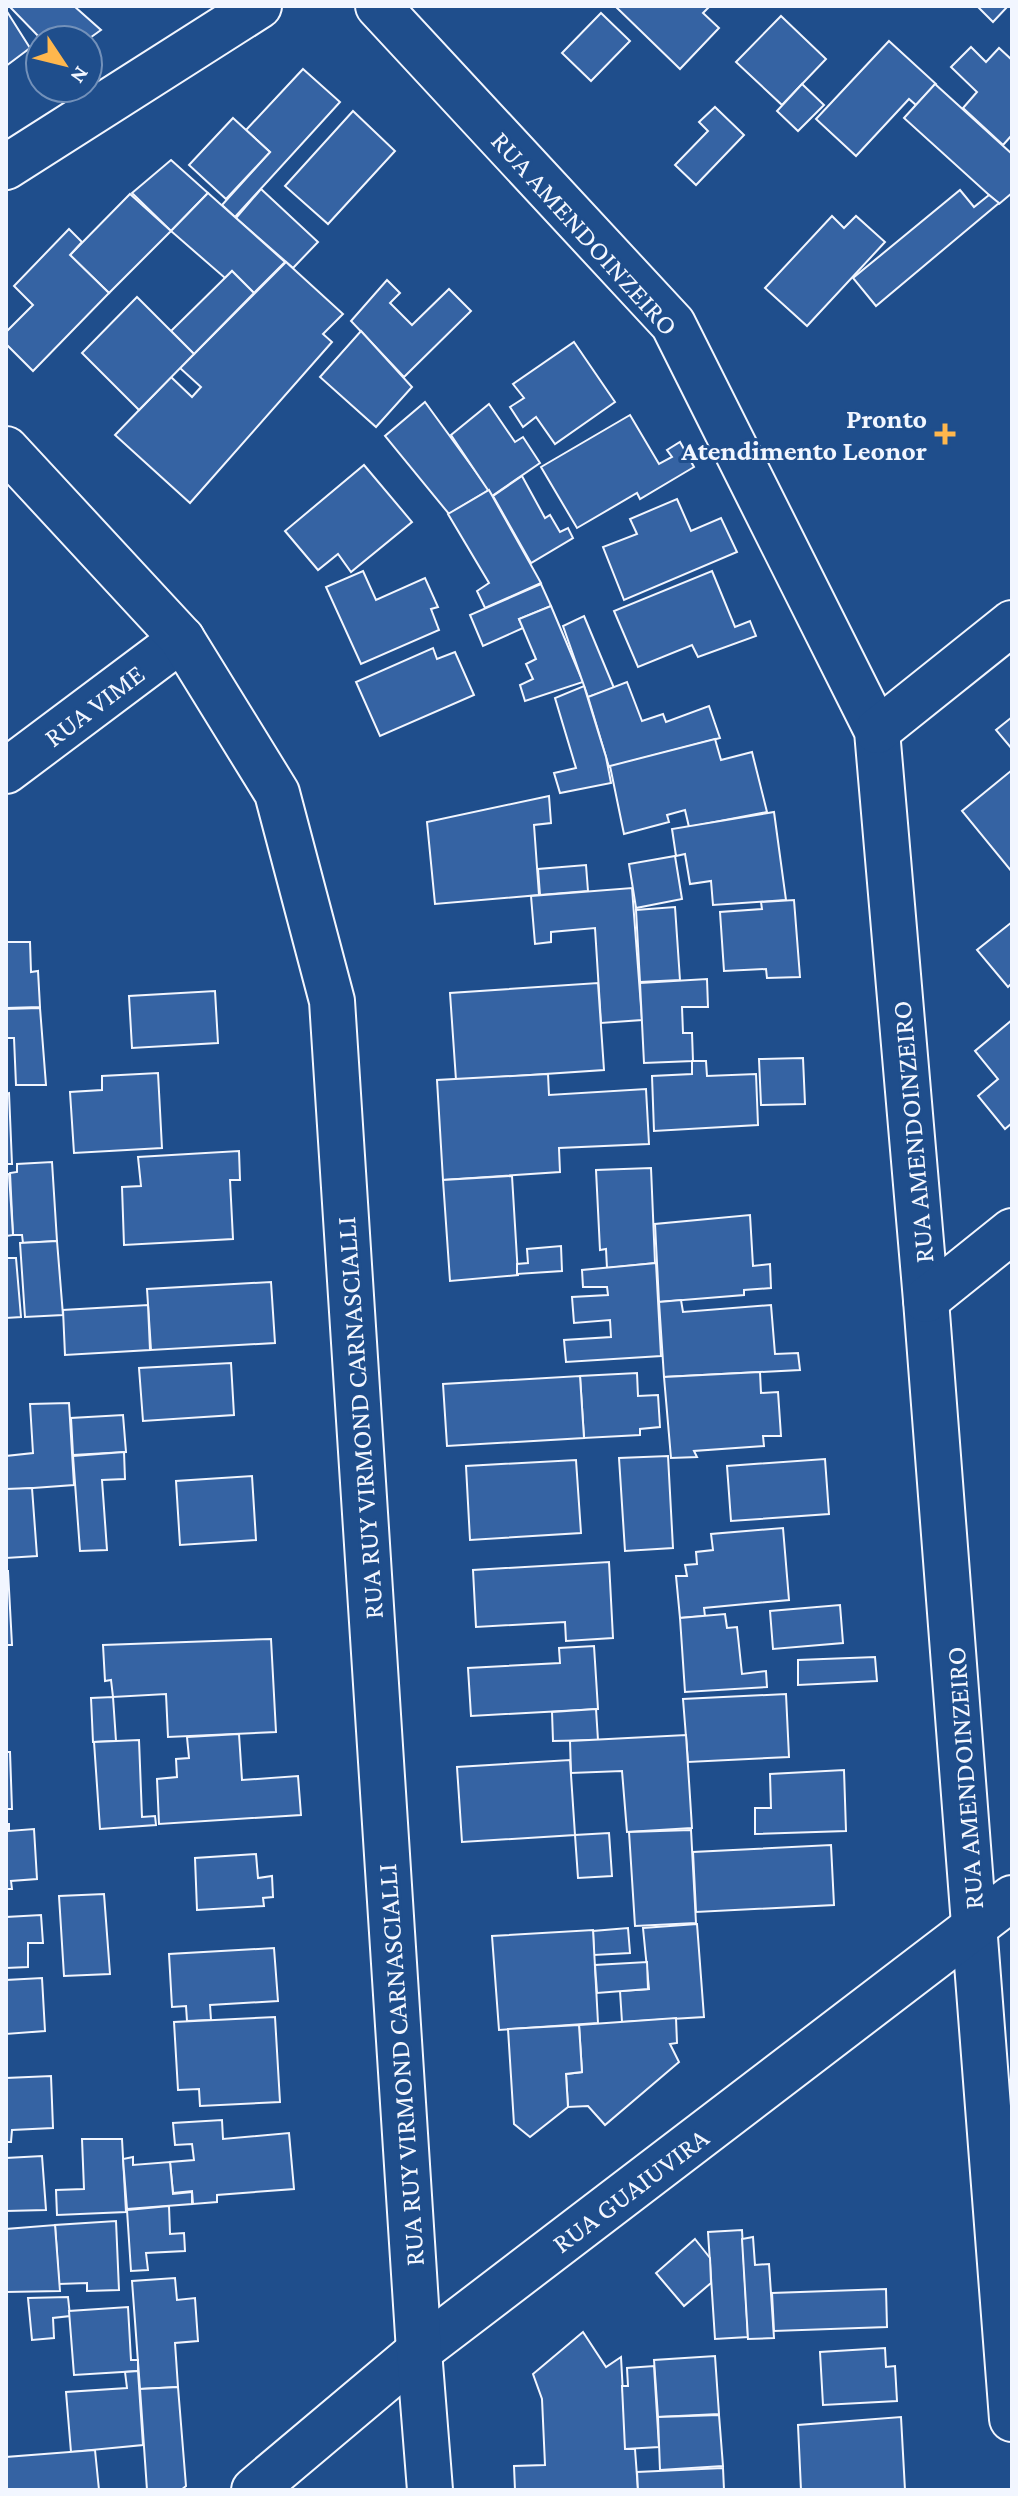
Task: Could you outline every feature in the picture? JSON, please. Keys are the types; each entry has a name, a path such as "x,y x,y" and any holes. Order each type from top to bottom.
{"street":[{"path":"6,167 259,6"},
{"name":"RUA AMENDOINZEIRO","path":"378,6 673,324 877,731 926,1300 1012,2419"},
{"name":"RUA RUY VIRMOND CARNASCIALLI","path":"6,449 182,639 277,793 332,1001 430,2490"},
{"path":"877,731 1012,623"},
{"name":"RUA VIME","path":"6,771 182,639"},
{"path":"926,1300 1012,1231"},
{"name":"RUA GUAIUVIRA","path":"254,2490 419,2351 1012,1898"}],"building":[{"path":"9,6 74,6 94,24 26,24"},
{"path":"615,6 710,6 703,13 719,28 680,69"},
{"path":"977,6 1008,6 993,22"},
{"path":"6,10 24,38 24,52 6,66"},
{"path":"601,13 630,41 591,81 562,53"},
{"path":"781,16 826,59 782,105 736,62"},
{"path":"889,41 936,84 916,105 909,99 856,156 816,119"},
{"path":"971,47 986,62 999,48 1012,60 1012,135 1003,145 963,108 977,92 951,67"},
{"path":"303,69 340,102 235,217 222,205 270,152 246,130"},
{"path":"802,84 824,105 798,131 777,111"},
{"path":"935,84 1012,154 1012,193 999,204 904,118"},
{"path":"715,107 744,135 696,185 675,165 708,131 699,122"},
{"path":"353,111 395,151 328,224 285,186"},
{"path":"233,118 270,152 226,199 189,165"},
{"path":"171,160 208,193 171,231 132,193"},
{"path":"261,189 318,242 293,268 236,218"},
{"path":"960,190 974,207 989,195 999,203 876,306 853,278"},
{"path":"208,193 285,262 254,293 232,271 225,278 171,231"},
{"path":"130,194 171,231 109,293 70,255"},
{"path":"832,216 844,228 856,216 885,242 807,326 765,288"},
{"path":"69,229 82,242 70,255 109,293 33,371 6,344 6,332 33,305 14,286"},
{"path":"286,262 343,314 323,334 332,342 190,503 115,435 171,377 192,397 201,387 180,368"},
{"path":"232,271 254,293 194,354 171,331"},
{"path":"387,280 400,293 390,303 412,325 449,289 471,311 404,377 351,321"},
{"path":"137,297 194,354 139,410 82,353"},
{"path":"361,331 412,387 376,427 320,377"},
{"path":"574,342 615,402 555,444 536,417 523,427 510,407 524,398 513,384"},
{"path":"425,402 489,490 449,514 385,436"},
{"path":"489,404 515,442 523,437 540,463 492,496 451,435"},
{"path":"630,415 659,464 672,457 667,450 680,442 694,467 640,499 637,493 577,528 541,467"},
{"path":"364,465 412,522 351,572 338,554 318,570 285,531"},
{"path":"522,476 545,518 550,515 560,532 568,528 573,538 531,563 493,496"},
{"path":"489,490 541,583 485,608 477,591 489,583 448,514"},
{"path":"677,499 691,531 721,518 737,552 624,600 603,547 637,534 630,519"},
{"path":"363,571 376,600 425,578 438,607 431,609 439,630 361,664 326,587"},
{"path":"712,571 735,627 750,621 756,636 698,657 692,645 638,667 614,611"},
{"path":"541,584 551,606 519,619 523,628 483,646 470,615"},
{"path":"551,606 583,682 525,701 520,685 533,679 526,664 536,659 519,619"},
{"path":"584,616 614,688 588,697 563,626"},
{"path":"433,648 437,659 455,652 474,695 380,736 356,682"},
{"path":"627,682 642,721 663,714 666,722 709,706 720,738 609,767 588,697"},
{"path":"584,686 611,783 560,793 554,773 576,768 555,698"},
{"path":"1012,717 1012,749 996,730"},
{"path":"715,739 721,760 752,752 767,812 689,827 685,810 667,815 669,822 624,834 610,766"},
{"path":"1012,770 1012,872 962,811"},
{"path":"549,796 551,823 534,825 539,895 435,904 427,822"},
{"path":"774,812 786,900 713,905 711,881 690,884 685,854 676,856 672,829"},
{"path":"675,856 682,899 636,908 629,864"},
{"path":"586,865 588,891 540,895 538,869"},
{"path":"632,888 642,1020 601,1023 595,928 551,932 551,942 535,944 531,896"},
{"path":"794,900 800,977 767,978 766,969 724,971 720,912 762,909 761,902"},
{"path":"675,907 680,980 640,982 636,910"},
{"path":"1012,922 1012,983 1008,987 977,950"},
{"path":"6,942 30,942 31,972 38,971 40,1007 6,1008"},
{"path":"707,979 708,1007 682,1007 683,1033 692,1033 693,1061 644,1063 640,983"},
{"path":"598,983 604,1070 456,1080 450,993"},
{"path":"215,991 218,1043 132,1048 129,996"},
{"path":"40,1008 46,1085 16,1085 14,1038 6,1038 6,1009"},
{"path":"1012,1020 1012,1123 1005,1129 978,1096 998,1079 975,1051"},
{"path":"803,1058 805,1104 761,1105 759,1059"},
{"path":"692,1061 706,1061 707,1076 756,1074 758,1125 654,1131 652,1076 692,1074"},
{"path":"158,1073 162,1148 74,1153 70,1092 102,1090 102,1076"},
{"path":"548,1074 549,1095 646,1089 649,1144 559,1148 560,1172 443,1180 437,1080"},
{"path":"9,1093 12,1164 6,1164 6,1094"},
{"path":"239,1151 240,1180 230,1180 233,1239 124,1245 122,1187 141,1186 138,1157"},
{"path":"52,1162 57,1241 23,1243 22,1235 13,1235 10,1173 17,1172 17,1164"},
{"path":"651,1168 655,1263 607,1268 606,1249 600,1250 596,1170"},
{"path":"6,1174 9,1174 13,1235 6,1236"},
{"path":"512,1176 518,1275 450,1281 443,1180"},
{"path":"750,1215 753,1266 770,1264 771,1288 744,1290 744,1295 659,1302 655,1224"},
{"path":"57,1241 63,1315 25,1317 20,1243"},
{"path":"561,1246 562,1271 517,1274 517,1264 528,1263 527,1249"},
{"path":"6,1258 16,1258 21,1317 6,1318"},
{"path":"656,1263 661,1356 566,1362 564,1340 611,1337 610,1320 574,1323 572,1297 608,1295 607,1287 583,1287 582,1270"},
{"path":"271,1282 275,1343 151,1350 147,1289"},
{"path":"681,1300 683,1312 771,1305 775,1354 798,1353 800,1370 664,1377 659,1302"},
{"path":"148,1305 150,1350 65,1355 63,1310"},
{"path":"231,1363 234,1415 143,1421 139,1368"},
{"path":"760,1372 761,1393 778,1392 781,1436 763,1436 764,1446 694,1451 697,1457 671,1458 664,1377"},
{"path":"637,1373 638,1396 658,1395 660,1427 640,1429 640,1435 584,1438 580,1376"},
{"path":"580,1376 584,1438 447,1446 443,1384"},
{"path":"69,1403 74,1485 6,1490 6,1456 33,1453 30,1404"},
{"path":"123,1415 126,1452 73,1455 71,1418"},
{"path":"124,1452 125,1479 102,1480 107,1550 80,1551 73,1456"},
{"path":"668,1456 673,1548 625,1551 619,1458"},
{"path":"825,1459 829,1514 731,1521 727,1466"},
{"path":"576,1460 581,1533 470,1540 466,1466"},
{"path":"252,1476 256,1540 180,1545 176,1481"},
{"path":"32,1488 37,1556 6,1558 6,1489"},
{"path":"783,1528 789,1600 704,1608 705,1616 680,1618 676,1576 687,1576 685,1565 697,1564 696,1552 713,1550 711,1534"},
{"path":"609,1562 613,1638 566,1641 565,1622 476,1627 473,1570"},
{"path":"8,1571 12,1645 6,1645"},
{"path":"840,1605 843,1643 773,1649 770,1611"},
{"path":"725,1614 727,1628 737,1627 742,1674 766,1671 767,1687 685,1692 680,1618"},
{"path":"271,1639 276,1732 168,1737 166,1694 113,1697 111,1680 105,1681 103,1645"},
{"path":"594,1646 598,1709 471,1716 468,1668 560,1663 559,1648"},
{"path":"875,1657 877,1681 798,1685 798,1660"},
{"path":"786,1694 789,1757 688,1762 683,1699"},
{"path":"113,1697 116,1741 93,1742 91,1698"},
{"path":"596,1709 598,1740 553,1741 552,1712"},
{"path":"239,1734 242,1780 298,1776 301,1815 159,1824 157,1779 177,1777 176,1759 189,1758 187,1737"},
{"path":"686,1735 692,1828 627,1832 622,1771 571,1773 570,1741"},
{"path":"139,1740 142,1817 155,1816 156,1825 100,1829 94,1742"},
{"path":"6,1752 10,1752 12,1809 6,1809"},
{"path":"570,1760 575,1835 462,1842 457,1767"},
{"path":"844,1770 846,1831 755,1834 755,1808 771,1808 770,1774"},
{"path":"6,1824 9,1824 9,1831 34,1829 37,1879 11,1881 12,1889 6,1889"},
{"path":"691,1830 696,1923 635,1926 629,1832"},
{"path":"609,1833 612,1876 578,1878 575,1835"},
{"path":"831,1845 834,1905 696,1912 693,1852"},
{"path":"256,1854 258,1878 272,1876 273,1897 263,1898 264,1906 197,1910 195,1858"},
{"path":"104,1894 110,1974 64,1976 59,1896"},
{"path":"41,1915 43,1943 28,1943 28,1967 6,1968 6,1917"},
{"path":"697,1924 704,2017 622,2022 620,1991 649,1989 643,1928"},
{"path":"628,1928 630,1953 594,1955 593,1931"},
{"path":"593,1930 598,2023 499,2030 492,1936"},
{"path":"274,1948 278,2001 210,2005 211,2020 187,2021 186,2006 172,2007 169,1954"},
{"path":"647,1962 648,1989 597,1993 595,1965"},
{"path":"42,1978 45,2031 6,2034 6,1980"},
{"path":"275,2017 280,2102 200,2106 199,2089 178,2090 174,2022"},
{"path":"676,2018 677,2043 670,2044 679,2062 605,2125 588,2106 568,2107 566,2074 582,2072 579,2025"},
{"path":"579,2025 582,2072 566,2074 568,2107 530,2137 514,2124 508,2029"},
{"path":"51,2076 53,2128 12,2130 11,2142 6,2142 6,2078"},
{"path":"222,2120 223,2139 289,2133 294,2189 217,2195 217,2202 193,2204 192,2191 173,2193 170,2162 194,2160 192,2144 175,2145 173,2123"},
{"path":"82,2139 122,2139 126,2212 57,2215 56,2190 84,2189"},
{"path":"42,2156 46,2210 6,2211 6,2158"},
{"path":"133,2157 133,2165 170,2162 173,2194 192,2192 192,2204 127,2209 123,2159"},
{"path":"169,2206 170,2234 184,2233 185,2251 146,2253 148,2270 131,2271 127,2210"},
{"path":"116,2221 119,2290 87,2291 87,2283 59,2284 55,2225"},
{"path":"55,2225 60,2291 6,2292 6,2229"},
{"path":"742,2230 748,2337 715,2339 708,2232"},
{"path":"753,2237 755,2265 769,2264 774,2338 748,2339 742,2239"},
{"path":"695,2239 710,2258 711,2283 684,2306 656,2273"},
{"path":"175,2278 177,2300 195,2298 198,2341 175,2343 178,2387 140,2389 132,2281"},
{"path":"886,2289 887,2327 774,2331 772,2293"},
{"path":"68,2297 70,2316 53,2318 54,2338 32,2340 28,2298"},
{"path":"128,2307 131,2360 138,2360 138,2371 74,2375 69,2311"},
{"path":"583,2332 606,2367 621,2357 626,2449 635,2449 638,2490 515,2490 514,2466 545,2465 542,2399 533,2374"},
{"path":"885,2348 886,2367 895,2366 897,2401 823,2405 820,2352"},
{"path":"715,2356 719,2414 658,2417 654,2360"},
{"path":"654,2366 659,2447 625,2449 622,2386 628,2386 627,2368"},
{"path":"138,2371 143,2445 71,2452 66,2392 127,2388 125,2372"},
{"path":"178,2387 186,2486 181,2490 147,2490 140,2389"},
{"path":"719,2415 723,2466 660,2470 658,2417"},
{"path":"901,2417 905,2490 801,2490 798,2425"},
{"path":"95,2450 99,2490 6,2490 6,2457"},
{"path":"723,2468 724,2490 638,2490 637,2472"}],"place":[{"name":"Pronto Atendimento Leonor","path":"945,434"}]}
